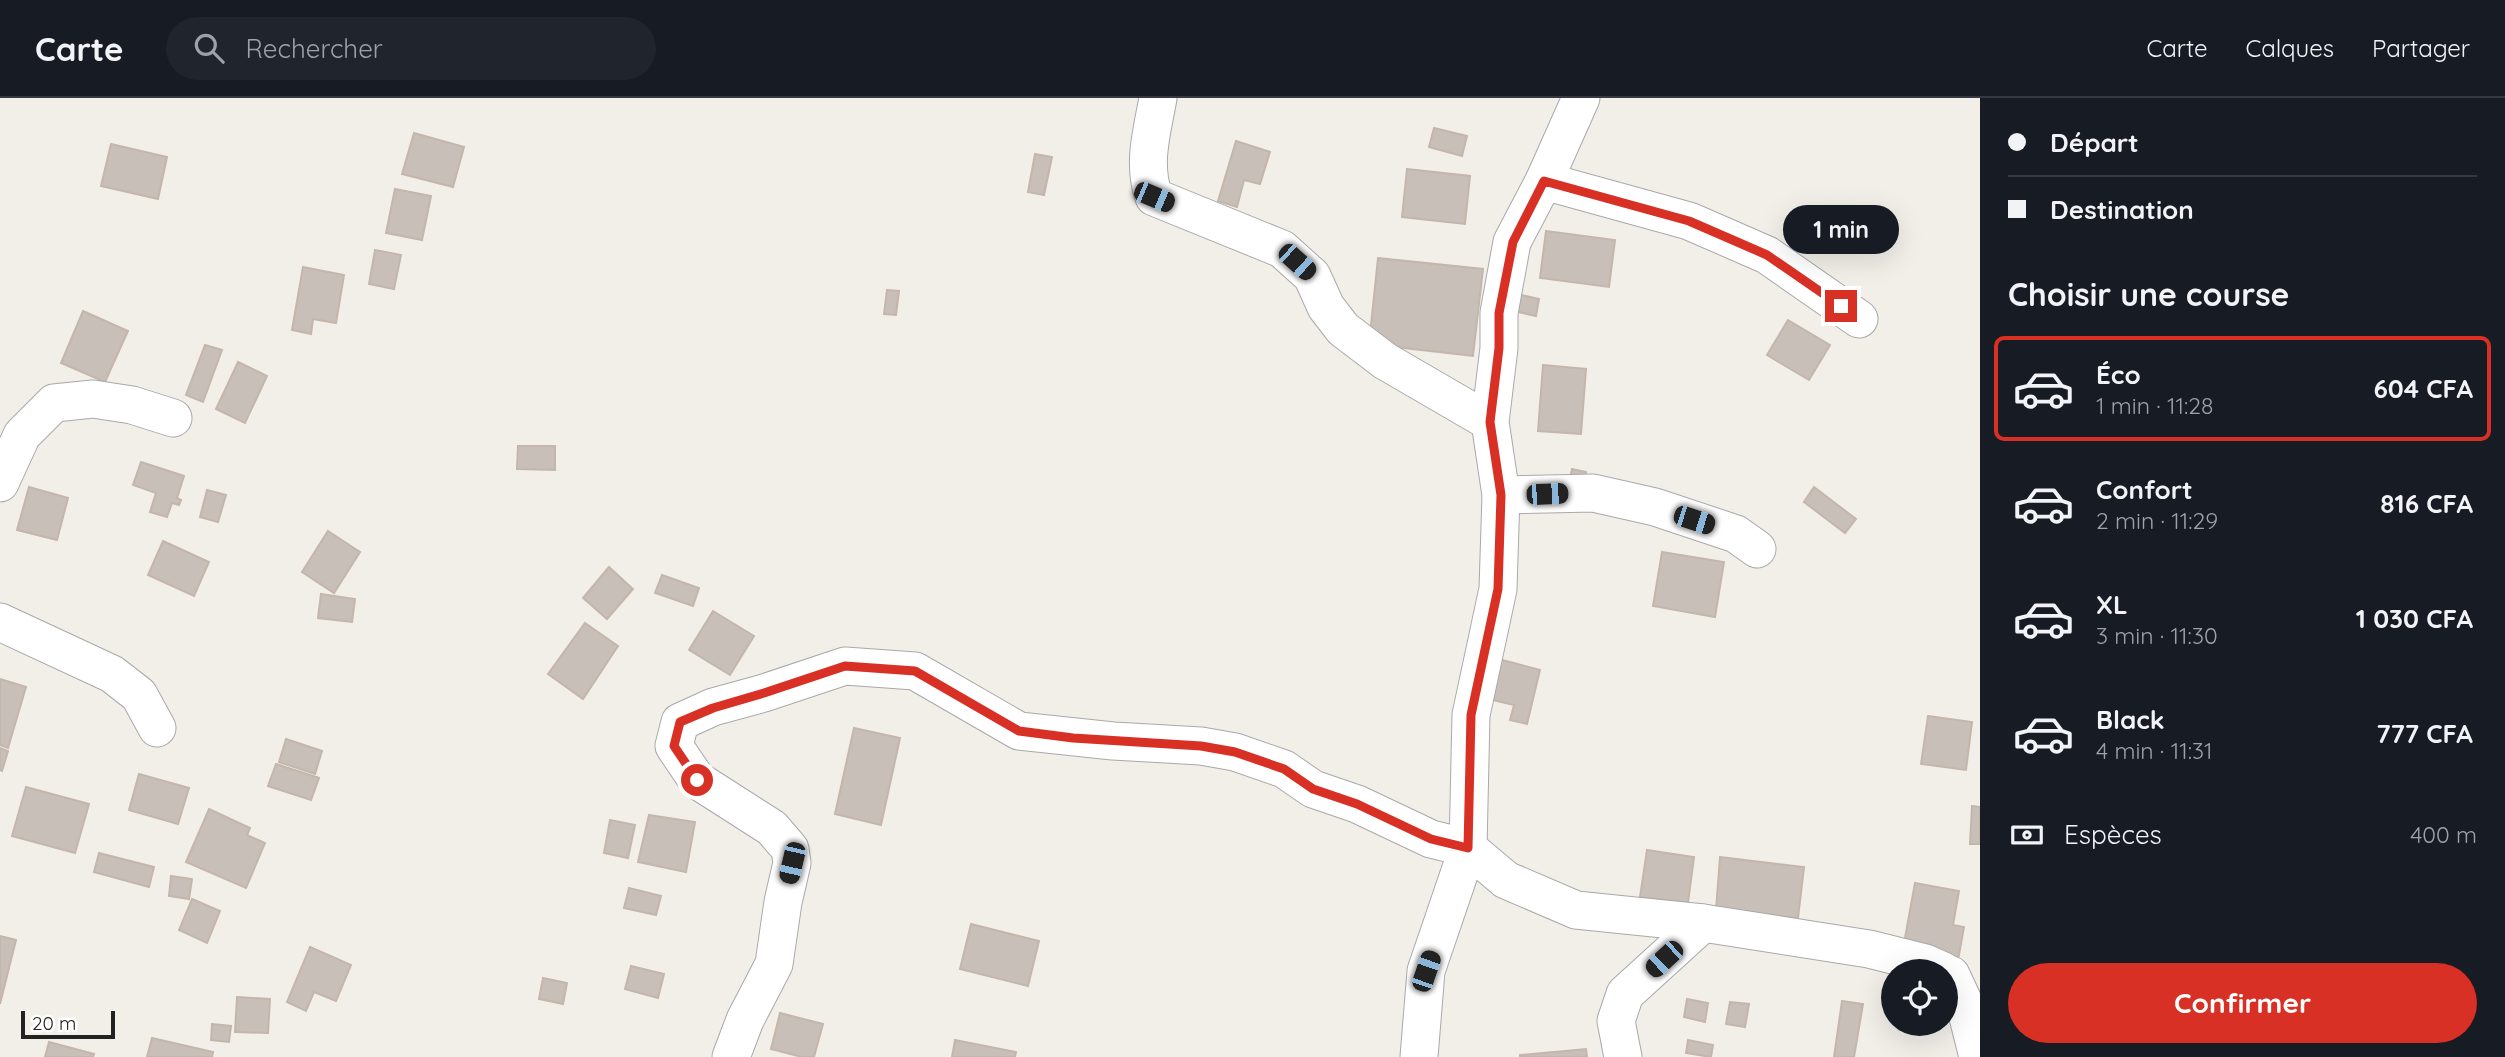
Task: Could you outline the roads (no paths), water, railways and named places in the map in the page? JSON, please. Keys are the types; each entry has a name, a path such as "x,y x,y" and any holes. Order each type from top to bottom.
{"street":[{"path":"1158,98 1147,156 1148,179 1154,197 1282,249 1312,276 1326,307 1343,330 1385,360 1490,422"},
{"path":"1419,1057 1426,971 1468,848 1471,715 1498,589 1501,495 1490,422 1499,348 1499,313 1513,242 1581,98"},
{"path":"1544,181 1689,221 1767,255 1859,319"},
{"path":"0,483 22,435 54,403 93,399 132,405 173,418"},
{"path":"1501,495 1592,493 1655,507 1736,534 1757,549"},
{"path":"0,622 113,674 139,695 157,728"},
{"path":"731,1057 745,1020 774,964 792,863 790,849 772,828 697,780 674,746 680,722 713,708 845,666 915,671 1019,731 1100,740 1201,746 1235,752 1284,769 1313,789 1357,804 1431,839 1468,848 1506,880 1576,910 1703,923 1869,949 1909,959"},
{"path":"1623,1057 1616,1021 1625,994 1703,923"},
{"path":"1958,990 1965,1005 1978,1057"}]}
